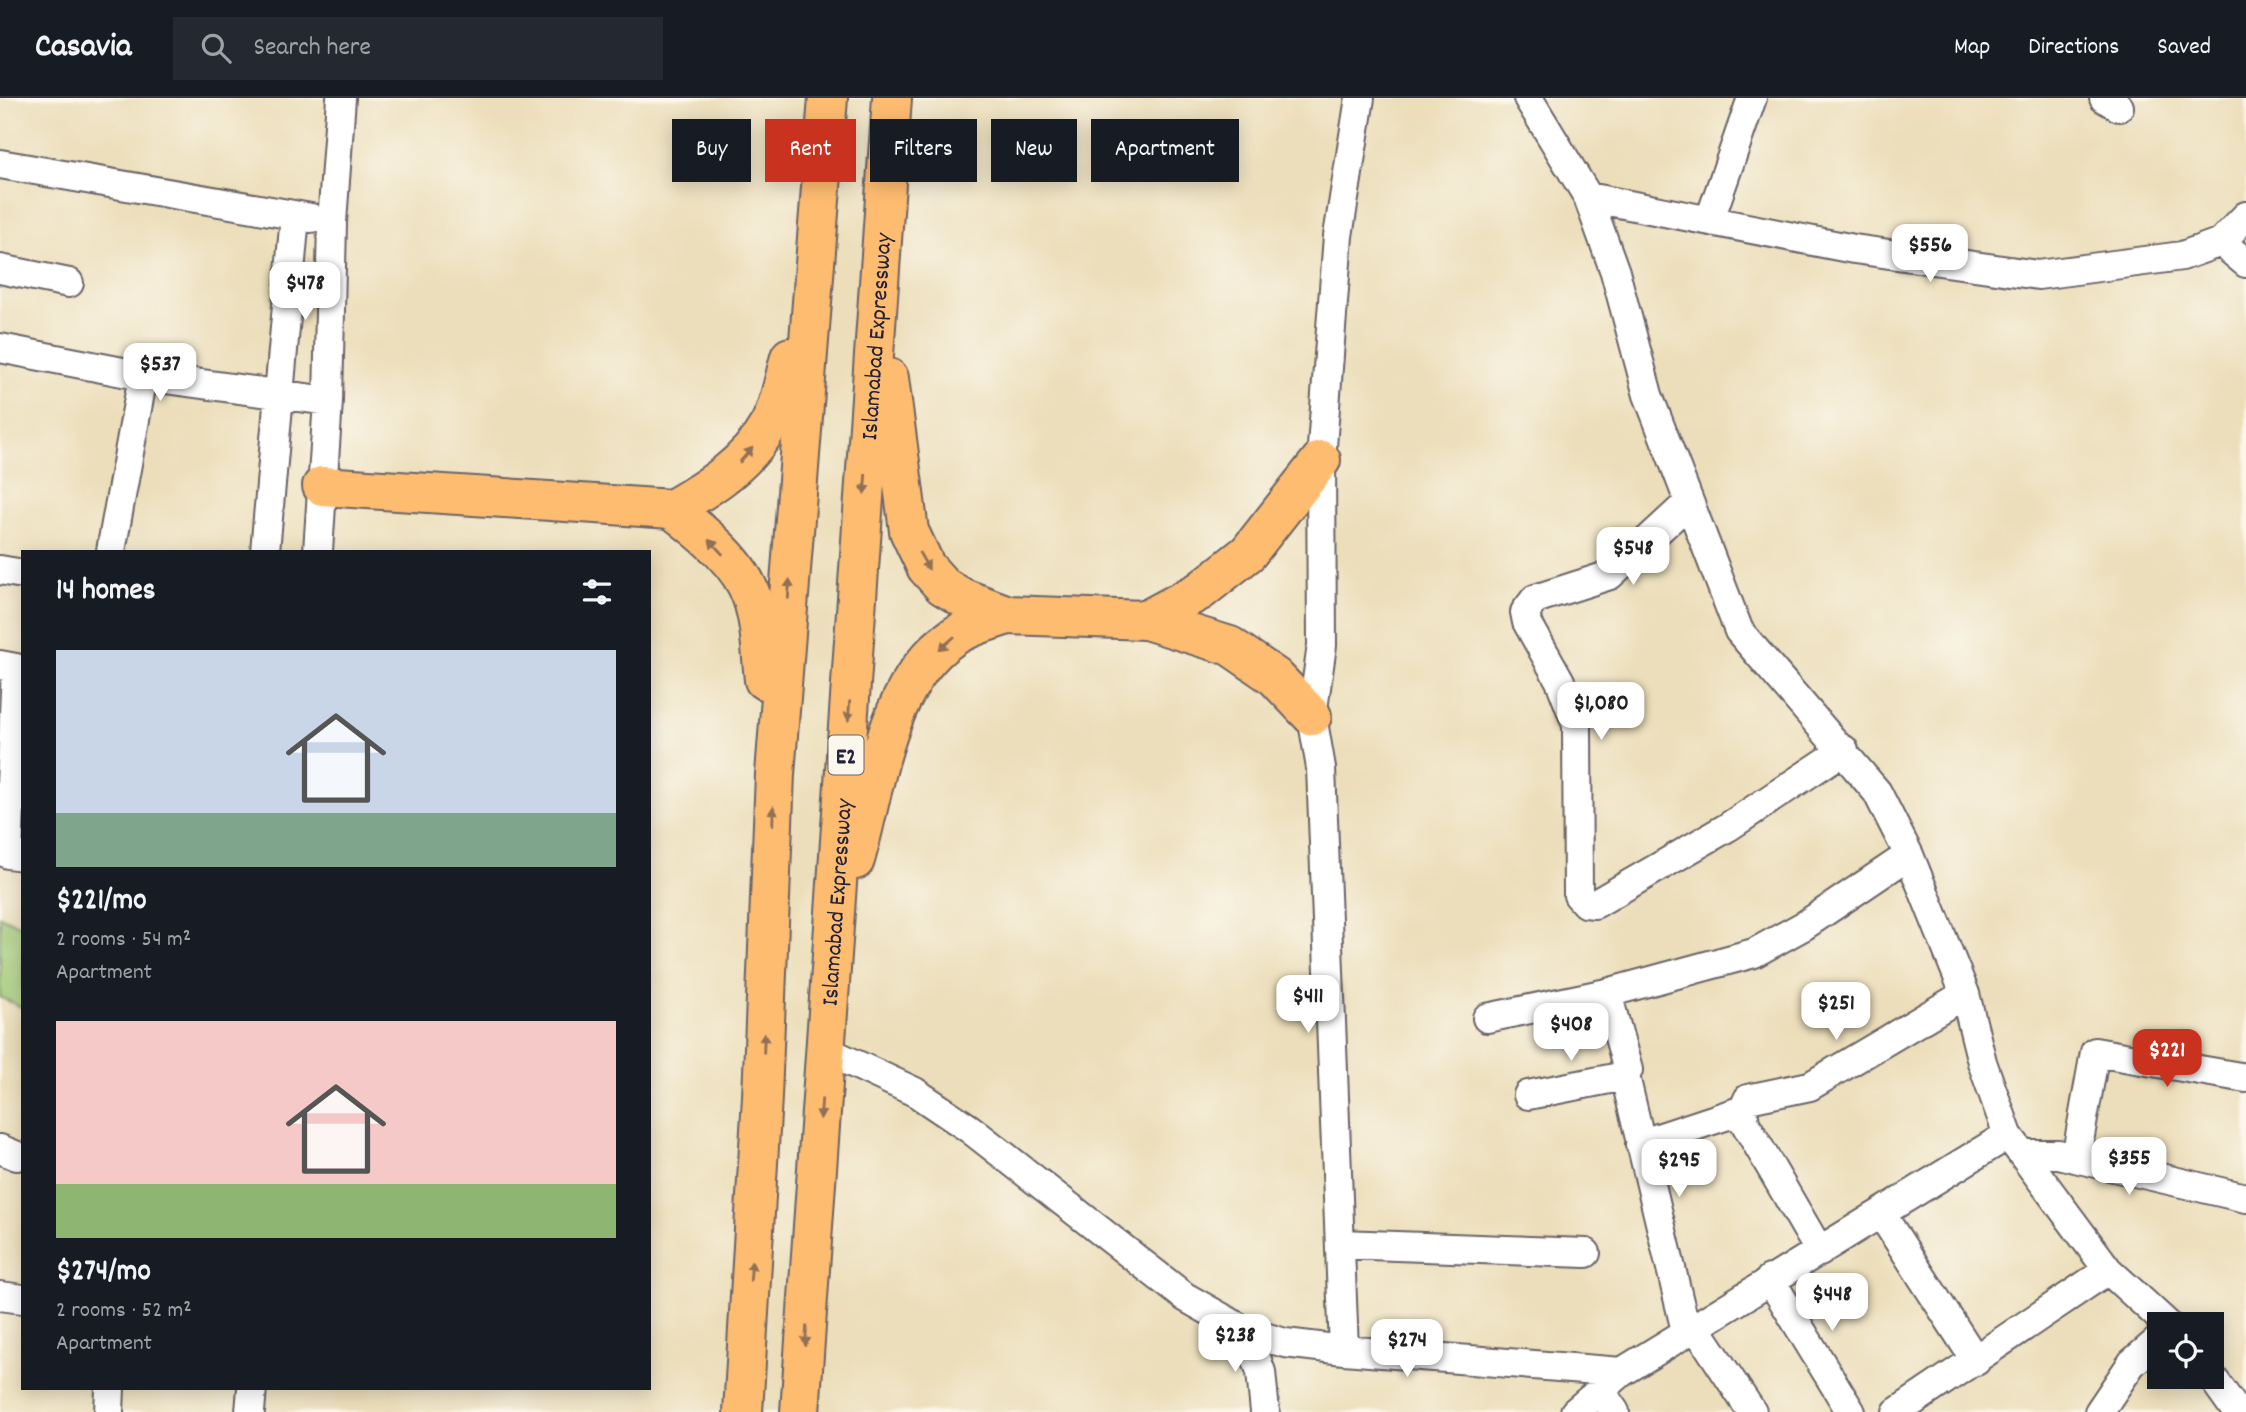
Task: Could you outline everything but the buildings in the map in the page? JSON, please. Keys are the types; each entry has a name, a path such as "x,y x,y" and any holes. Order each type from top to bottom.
{"highway":[{"path":"743,1412 762,1097 775,774 828,98"},
{"name":"Islamabad Expressway","path":"800,1412 892,98"},
{"path":"322,486 672,509 709,488 745,458 770,424 813,278"},
{"path":"878,303 909,531 926,567 943,586 963,598 1008,615 1146,620 1230,646 1275,677 1312,716"},
{"path":"1146,620 1200,592 1248,553 1321,460"},
{"path":"672,509 704,534 729,561 751,596 758,624 775,774"},
{"path":"834,932 892,724 908,686 925,662 953,637 1008,615"}],"street":[{"path":"318,550 328,401 332,222 341,98"},
{"path":"1344,1350 1321,768 1312,716 1322,645 1321,460 1338,236 1360,98"},
{"path":"1528,98 1588,197 1615,272 1648,394 1739,631 1844,750 1877,792 1909,855 1965,994 1982,1062 2016,1145 2108,1270 2154,1312"},
{"path":"1710,219 1752,98"},
{"path":"0,164 332,222"},
{"path":"1588,197 1854,249 2038,275 2182,256 2221,242 2246,216"},
{"path":"265,550 295,216"},
{"path":"2221,242 2246,263"},
{"path":"0,269 69,283"},
{"path":"0,348 143,376 328,401"},
{"path":"111,550 143,376"},
{"path":"1688,503 1611,575 1535,600 1525,612 1527,622 1559,681 1577,725 1578,895 1585,903 1595,904 1728,827 1844,750"},
{"path":"0,570 21,574"},
{"path":"0,666 16,667 8,854 21,856"},
{"path":"1487,1018 1607,993 1754,953 1805,925 1909,855"},
{"path":"1607,993 1628,1070 1625,1076 1640,1144 1691,1329 1752,1412"},
{"path":"1820,1252 1745,1123 1743,1110 1748,1099 1810,1086 1965,994"},
{"path":"825,1050 915,1092 970,1129 1185,1297 1247,1332 1285,1343 1344,1350 1622,1372"},
{"path":"2076,1158 2095,1052 2246,1078"},
{"path":"1528,1095 1625,1076"},
{"path":"1640,1144 1743,1110"},
{"path":"1575,1412 1608,1401 1622,1372 1770,1279 1882,1215 2016,1145 2246,1198"},
{"path":"1882,1215 1976,1361"},
{"path":"1341,1244 1586,1253"},
{"path":"1897,1412 2108,1270"},
{"path":"1770,1279 1851,1412"},
{"path":"0,1296 21,1299"},
{"path":"1247,1332 1261,1372 1265,1412"},
{"path":"2099,1412 2132,1363 2147,1350"},
{"path":"2221,1389 2238,1412"},
{"path":"109,1412 110,1390"},
{"path":"250,1412 252,1390"}],"green space":[{"path":"0,916 21,926 21,1007 0,997"}]}
